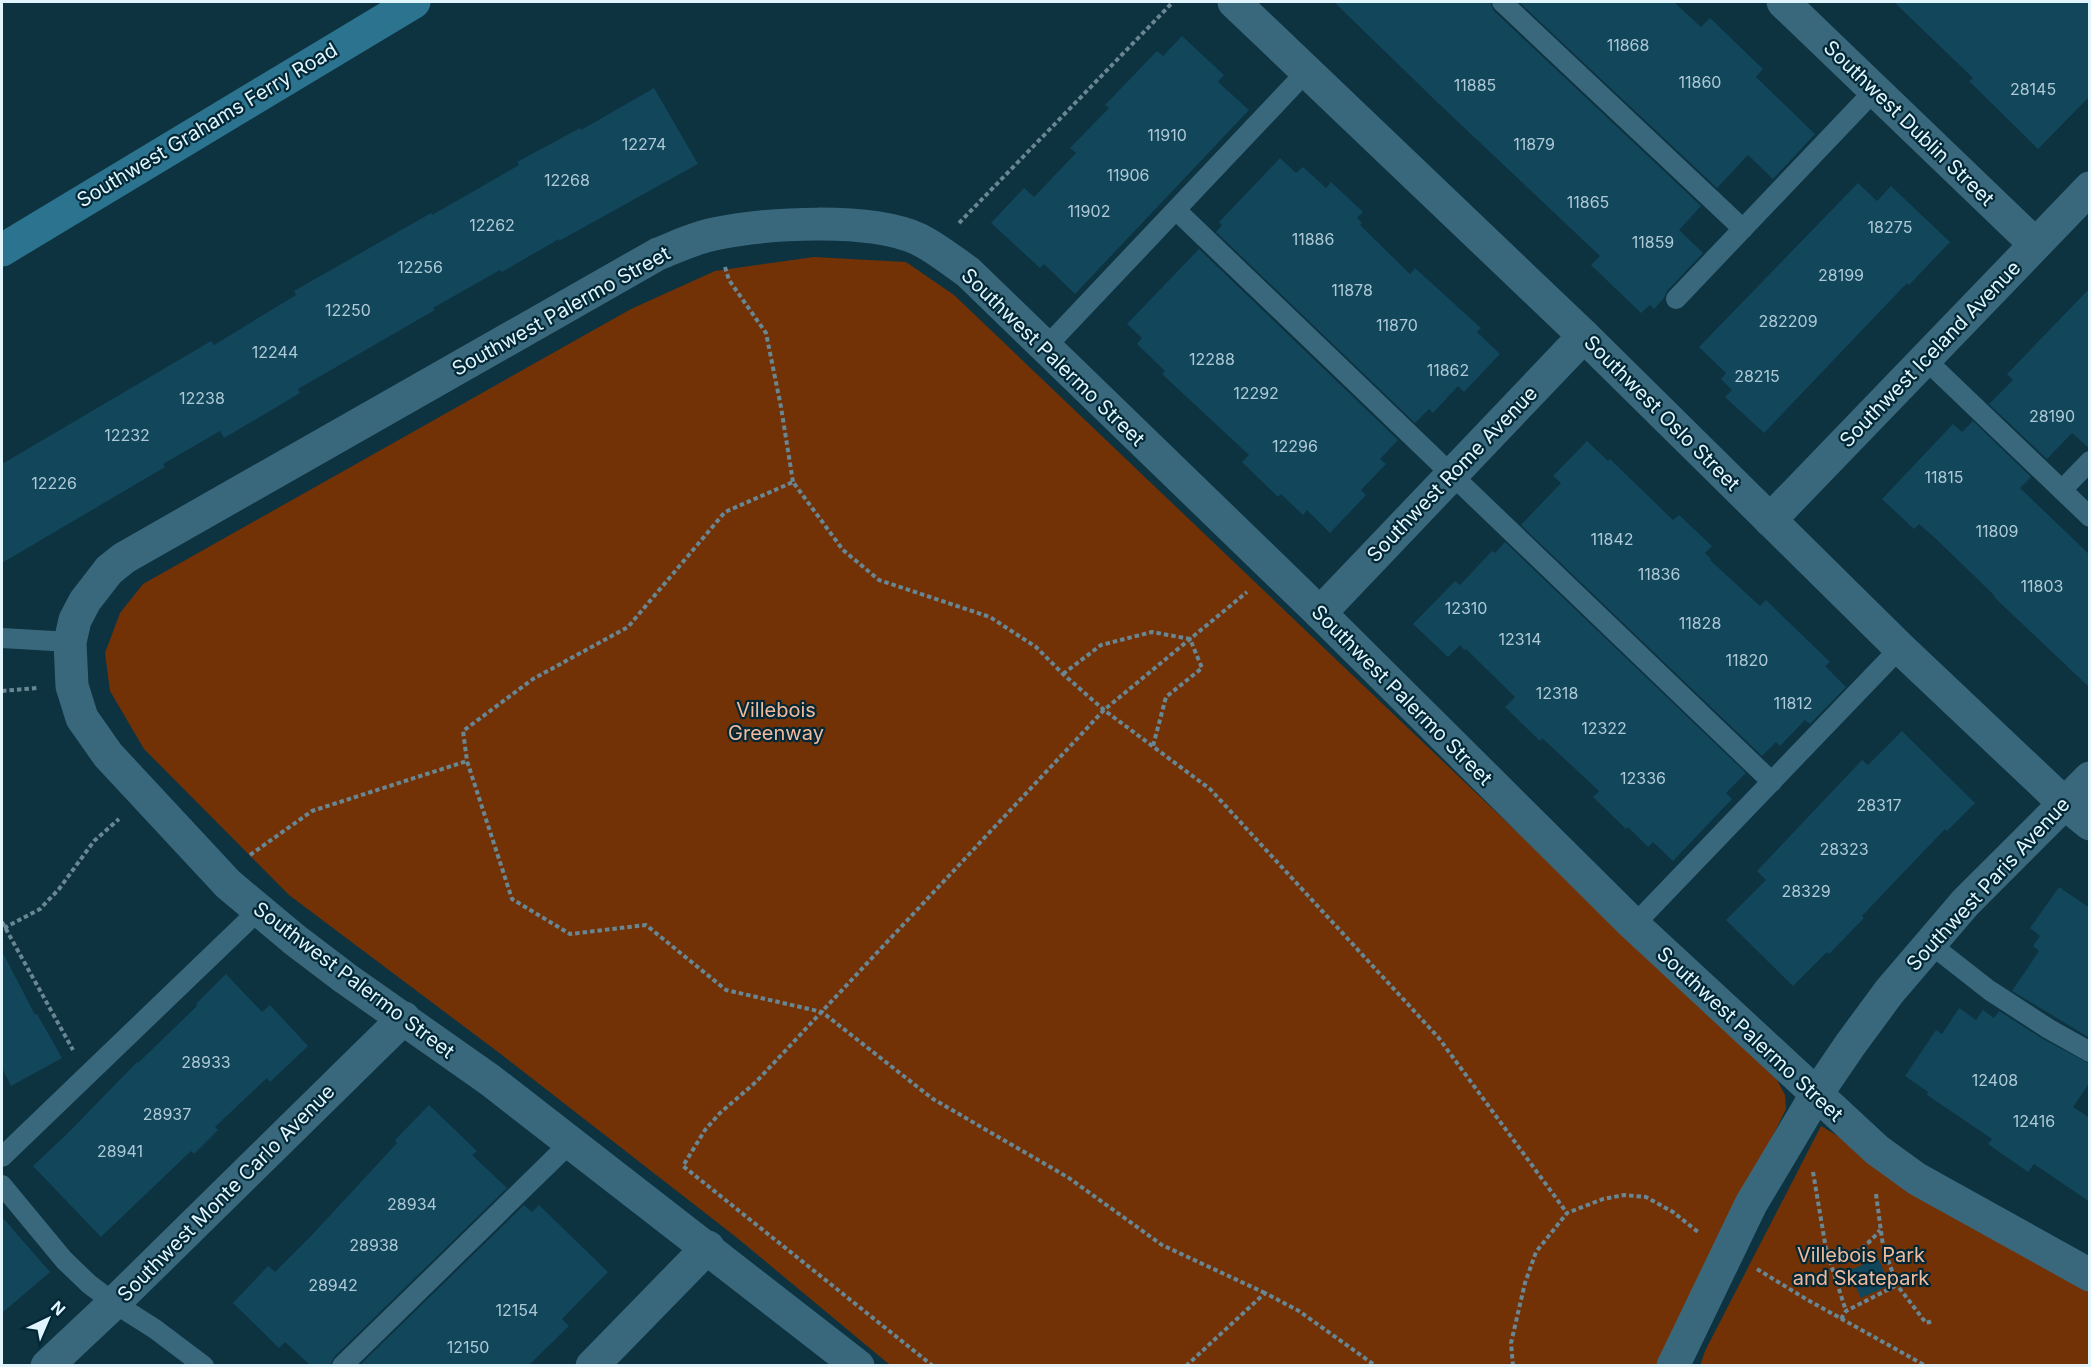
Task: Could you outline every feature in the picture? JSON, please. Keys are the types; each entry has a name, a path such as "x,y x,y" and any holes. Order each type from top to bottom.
{"main road":[{"name":"Southwest Grahams Ferry Road","path":"2,250 414,2"}],"street":[{"name":"Southwest Oslo Street","path":"1234,2 1584,336 1900,648 2064,803 2090,824"},
{"name":"Southwest Dublin Street","path":"1783,2 2035,244"},
{"name":"Southwest Iceland Avenue","path":"1770,520 2090,188"},
{"name":"Southwest Palermo Street","path":"858,1365 490,1080 345,978 228,884 108,755 82,718 72,686 70,642 75,620 85,601 109,570 124,558 658,254 698,238 774,226 818,224 880,228 918,239 968,272 1320,613 1634,925 1815,1095 1877,1150 1917,1179 2090,1275"},
{"name":"Southwest Rome Avenue","path":"1320,613 1584,336"},
{"name":"Southwest Paris Avenue","path":"1673,1365 1751,1204 1815,1095 1889,992 1929,943 1965,903 2090,778"},
{"name":"Southwest Monte Carlo Avenue","path":"47,1365 114,1304 404,1018"},
{"path":"592,1365 708,1247"}],"lane":[{"path":"1502,2 1743,229"},
{"path":"1046,348 1307,71"},
{"path":"1676,299 1875,90"},
{"path":"1176,210 1772,782"},
{"path":"1925,358 2090,517"},
{"path":"2062,490 2090,461"},
{"path":"2,638 70,642"},
{"path":"1634,925 1900,648"},
{"path":"2,1157 259,910"},
{"path":"1929,943 1989,990 2049,1029 2090,1052"},
{"path":"342,1365 571,1142"},
{"path":"2,1185 64,1260 89,1284 114,1304 155,1329 204,1365"}],"path":[{"path":"934,250 1173,2"},
{"path":"715,234 729,280 766,333 793,482 843,550 879,580 990,617 1036,647 1104,710 1210,789 1438,1036 1567,1213"},
{"path":"793,482 724,513 628,627 533,679 463,730 467,761 512,899 570,934 646,926 726,990 822,1012 933,1099 1069,1178 1162,1245 1299,1311 1376,1365"},
{"path":"933,1365 683,1166 705,1130 720,1113 756,1082 1104,710 1275,570"},
{"path":"1063,674 1101,645 1152,632 1190,639"},
{"path":"1153,746 1166,697 1202,668 1190,639"},
{"path":"222,876 312,811 467,761"},
{"path":"4,928 40,909 59,889 94,841 146,795"},
{"path":"2,922 88,1076"},
{"path":"1813,1170 1826,1249 1846,1311"},
{"path":"1874,1190 1877,1197 1883,1246 1897,1285 1926,1323 1933,1321"},
{"path":"1513,1365 1511,1343 1536,1252 1567,1213 1603,1199 1624,1195 1646,1197 1673,1212 1697,1231 1841,1319 1926,1365"},
{"path":"1826,1249 1834,1255 1843,1257 1855,1253 1870,1243 1880,1230"},
{"path":"1841,1319 1846,1311 1897,1285"},
{"path":"1186,1365 1265,1293"}],"green space":[{"name":"Villebois Greenway","path":"814,257 906,262 954,295 1777,1080 1785,1095 1786,1109 1660,1365 890,1365 736,1237 502,1055 289,895 144,749 110,691 105,653 120,613 143,584 631,309 715,271"},
{"name":"Villebois Park and Skatepark","path":"1821,1126 2089,1286 2089,1365 1700,1366 1705,1351"}],"building":[{"path":"1334,2 1490,2 1494,11 1701,206 1679,230 1703,253 1667,291 1654,309 1650,305 1641,313 1591,265 1600,256"},
{"path":"1519,2 1674,2 1701,27 1710,18 1763,69 1756,77 1815,134 1773,179 1748,155 1717,188"},
{"path":"1894,2 2090,2 2090,96 2038,149 1969,81 1973,78"},
{"path":"1182,36 1224,75 1218,82 1249,110 1075,294 1044,264 1040,268 991,223 1024,188 1034,197 1076,153 1070,148 1109,108 1105,105 1157,51 1163,56"},
{"path":"654,88 698,164 433,308 435,310 298,389 300,393 253,421 224,438 220,431 163,464 165,467 2,563 2,464 211,341 214,345 296,295 294,291 519,165 517,162 580,128 581,130"},
{"path":"1280,158 1296,173 1303,167 1326,188 1331,182 1363,212 1357,218 1362,223 1360,225 1410,274 1415,268 1481,328 1477,332 1500,354 1464,392 1458,386 1433,413 1429,409 1415,423 1216,232 1222,225 1219,222"},
{"path":"1858,183 1877,201 1891,186 1950,242 1909,285 1907,283 1764,433 1725,397 1732,390 1721,379 1726,373 1699,347"},
{"path":"1199,249 1398,440 1380,459 1386,464 1361,490 1366,495 1330,533 1307,510 1303,515 1281,494 1278,497 1242,462 1249,455 1162,374 1165,371 1137,344 1142,338 1127,324"},
{"path":"2090,288 2090,449 2072,433 2047,459 1989,404 2013,380 2007,374"},
{"path":"1973,421 2031,477 2020,488 2090,555 2090,688 1935,538 1919,524 1914,529 1882,499 1953,424 1962,432"},
{"path":"1587,441 1608,461 1610,459 1673,520 1679,515 1712,546 1705,553 1710,560 1760,606 1766,600 1830,662 1825,666 1846,687 1810,724 1805,720 1780,746 1776,742 1762,756 1521,525 1561,483 1553,476"},
{"path":"1505,542 1746,773 1726,793 1732,799 1673,861 1653,842 1648,847 1628,827 1626,829 1593,797 1599,791 1542,738 1540,741 1505,707 1515,697 1466,649 1464,650 1460,645 1448,657 1413,624 1455,581 1460,585 1492,551 1495,553"},
{"path":"1902,731 1975,803 1947,831 1945,829 1829,954 1827,952 1793,986 1726,920 1766,880 1757,871 1862,760 1868,765"},
{"path":"2059,887 2090,908 2090,1038 2012,991 2039,951 2033,946 2040,936 2030,928"},
{"path":"2,951 35,1015 37,1014 62,1058 11,1086 2,1068"},
{"path":"226,974 262,1012 270,1005 308,1046 270,1082 267,1078 215,1127 218,1130 194,1154 191,1151 101,1237 33,1166 137,1062 197,1006 196,1004"},
{"path":"1959,1008 1976,1020 1983,1010 1994,1018 1999,1011 2043,1039 2090,1064 2090,1082 2073,1107 2090,1118 2090,1202 2034,1164 2028,1172 1988,1144 1992,1139 1927,1095 1928,1092 1905,1076 1936,1030 1942,1034"},
{"path":"429,1105 477,1151 472,1155 507,1188 334,1357 330,1365 310,1365 285,1342 279,1348 233,1303 268,1266 275,1272 312,1235 397,1143 395,1140"},
{"path":"524,1205 532,1212 539,1205 608,1272 562,1319 569,1326 529,1365 360,1365"},
{"path":"2,1217 50,1272 2,1313"},
{"path":"1878,1258 1890,1285 1861,1298 1848,1271"}]}
